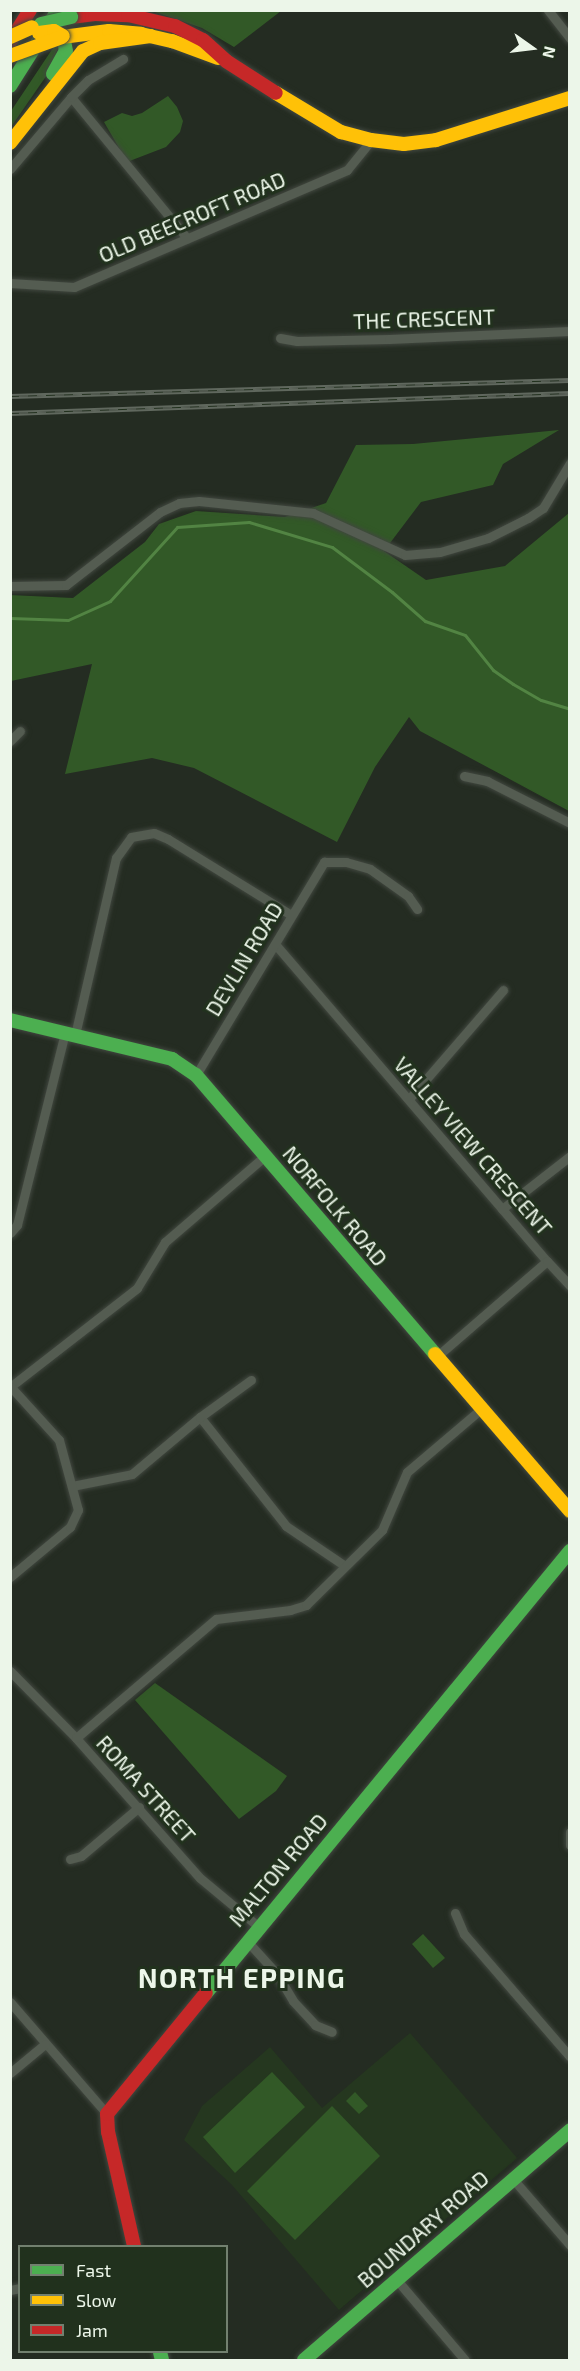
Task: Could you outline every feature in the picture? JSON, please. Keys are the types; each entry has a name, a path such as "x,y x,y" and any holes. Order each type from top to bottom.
{"main road":[{"path":"10,44 30,10"},
{"path":"10,37 64,14 128,15 175,26 203,40 226,61 340,132 371,140 404,144 436,140 570,98"},
{"path":"10,86 64,14"},
{"path":"10,44 39,33 54,31 63,36 66,51 61,63 10,138"},
{"path":"10,56 63,36 109,31 151,36 226,61"},
{"path":"10,143 84,51 100,43 151,36"},
{"name":"NORFOLK ROAD","path":"10,1020 172,1059 196,1075 570,1511"},
{"name":"MALTON ROAD","path":"107,2114 570,1551"},
{"path":"107,2114 108,2132 134,2245"},
{"name":"BOUNDARY ROAD","path":"304,2361 570,2130"}],"street":[{"path":"548,10 570,38"},
{"path":"10,169 87,80 123,59"},
{"path":"71,97 187,238"},
{"name":"OLD BEECROFT ROAD","path":"10,283 74,287 347,170 371,140"},
{"name":"THE CRESCENT","path":"280,338 297,341 389,339 570,331"},
{"path":"10,586 66,585 160,512 179,503 199,501 313,513 405,555 440,552 488,538 543,508 570,463"},
{"path":"10,741 20,731"},
{"path":"464,776 487,781 570,823"},
{"path":"10,1233 17,1225 116,858 131,837 154,833 168,838 291,915"},
{"name":"DEVLIN ROAD","path":"196,1075 324,862 346,862 370,869 408,896 417,909"},
{"name":"VALLEY VIEW CRESCENT","path":"275,944 547,1261 436,1357"},
{"path":"409,1099 503,990"},
{"path":"10,1577 75,1520 78,1510 59,1440 11,1387 137,1288 165,1242 265,1156"},
{"path":"502,1209 570,1156"},
{"path":"547,1261 570,1286"},
{"path":"72,1486 132,1474 200,1417 251,1380"},
{"path":"76,1738 209,1623 224,1616 298,1608 306,1605 382,1530 407,1472 481,1409"},
{"path":"200,1417 286,1526 345,1566"},
{"name":"ROMA STREET","path":"10,1671 76,1738 200,1878 259,1927"},
{"path":"70,1859 81,1856 139,1807"},
{"path":"570,1832 570,1845"},
{"path":"454,1913 464,1934 570,2057"},
{"path":"247,1941 277,1974 282,1986 300,2009 315,2025 332,2032"},
{"path":"10,2002 107,2114"},
{"path":"10,2073 45,2044"},
{"path":"513,2180 570,2245"},
{"path":"396,2279 465,2361"}],"shaded area":[{"path":"410,2033 517,2158 339,2310 232,2185 184,2140 202,2106 270,2047 322,2108"}],"green space":[{"path":"281,10 234,47 202,28 152,11"},
{"path":"55,45 59,45 49,72 11,127 11,111"},
{"path":"168,96 177,107 183,121 180,132 166,147 127,162 104,122 122,113 132,116 142,113"},
{"path":"559,430 503,464 493,485 421,502 384,551 426,580 505,566 569,513 569,811 420,731 409,717 375,767 337,842 194,768 152,758 65,774 92,664 11,681 10,595 73,598 145,542 159,524 196,511 285,517 326,503 356,445 413,444"},
{"path":"155,1683 287,1776 276,1791 239,1819 135,1700"},
{"path":"423,1934 445,1958 433,1968 412,1944"},
{"path":"272,2072 305,2107 235,2173 203,2137"},
{"path":"355,2092 368,2106 359,2114 346,2101"},
{"path":"332,2106 380,2156 295,2240 247,2191"}],"waterway":[{"path":"10,618 68,620 110,601 177,527 249,522 332,547 392,592 425,621 465,635 493,670 513,684 541,700 570,709"}],"railway":[{"path":"10,396 570,380"},
{"path":"10,413 570,393"}],"traffic: fast":[{"path":"10,86 58,10"},
{"path":"41,24 71,17"},
{"path":"53,74 66,51 63,36"},
{"path":"10,1020 172,1059 196,1075 435,1354"},
{"path":"206,1993 570,1551"},
{"path":"304,2360 570,2130"},
{"path":"160,2353 162,2360"}],"traffic: slow":[{"path":"10,37 32,27"},
{"path":"39,33 54,31 63,36"},
{"path":"62,37 109,31 141,34 172,41 218,58"},
{"path":"10,143 83,51 100,43 151,36"},
{"path":"10,56 62,37"},
{"path":"276,93 341,132 371,140 404,144 436,140 570,98"},
{"path":"435,1354 570,1511"}],"traffic: jam":[{"path":"10,42 30,10"},
{"path":"71,17 95,14 128,15 175,26 203,40 226,61 276,93"},
{"path":"134,2245 108,2132 107,2114 206,1993"}],"district":[{"name":"NORTH EPPING","path":"242,1978"}]}
